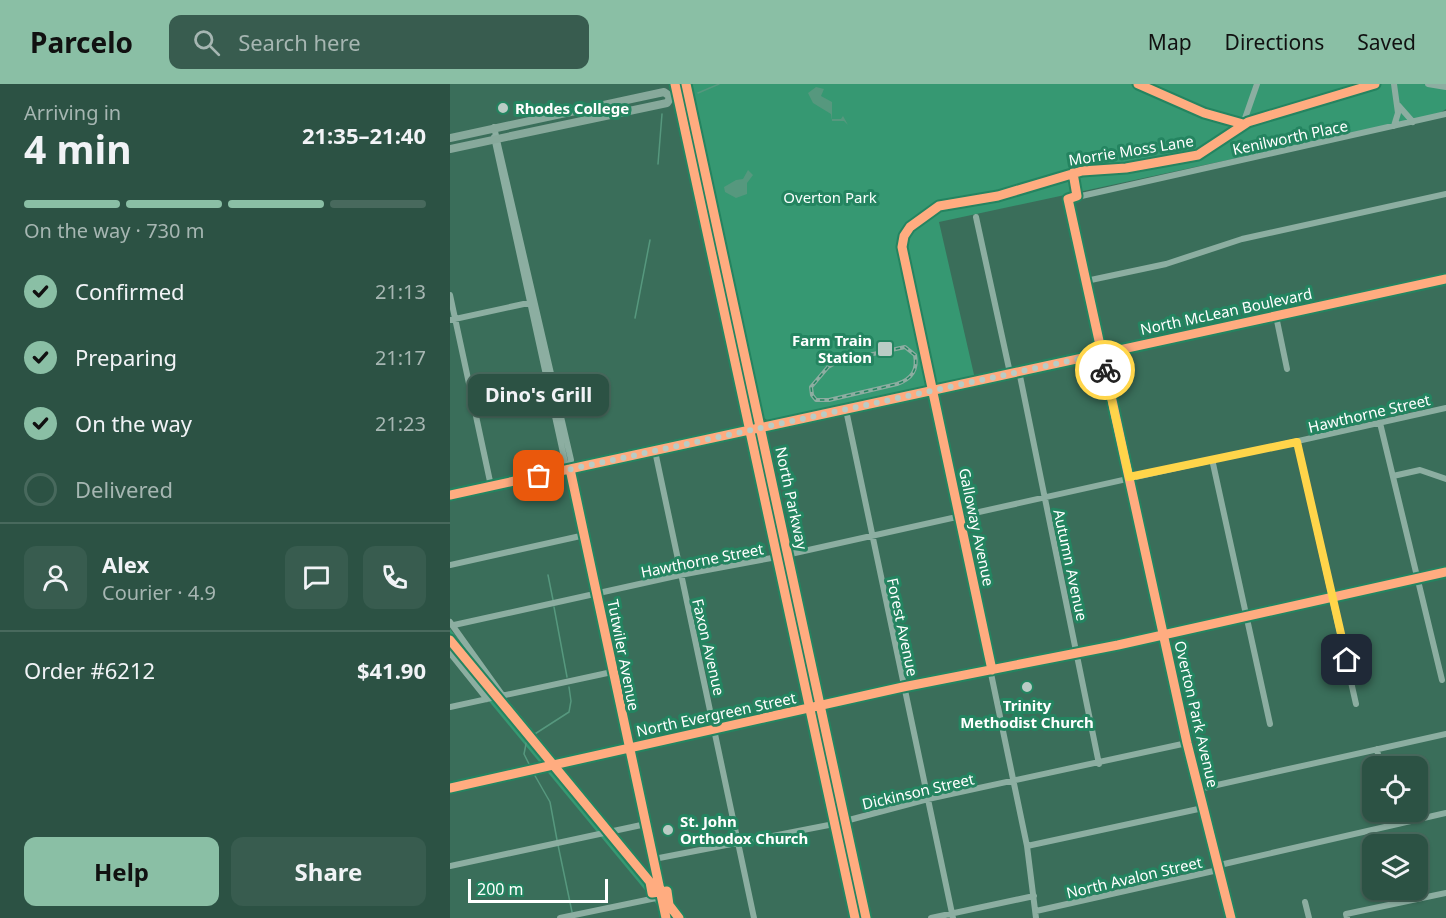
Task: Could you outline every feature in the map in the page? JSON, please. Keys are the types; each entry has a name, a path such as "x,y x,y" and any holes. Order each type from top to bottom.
{"main road":[{"name":"North Parkway","path":"675,84 674,96 750,432 855,918"},
{"name":"North Parkway","path":"687,88 866,918"},
{"path":"450,149 667,103 687,88"},
{"path":"450,138 664,92 674,96"},
{"path":"585,108 587,119"},
{"path":"574,110 577,122"},
{"name":"North McLean Boulevard","path":"450,495 750,432 1014,372 1446,279"}],"street":[{"path":"1138,84 1204,113 1243,124 1257,84"},
{"name":"Morrie Moss Lane","path":"902,247 903,238 910,227 939,206 998,196 1082,171 1126,168 1198,155 1212,148 1243,124 1375,84"},
{"path":"1394,84 1398,105 1394,126"},
{"path":"1428,84 1446,93"},
{"path":"1437,87 1446,87"},
{"path":"1398,105 1413,122"},
{"name":"Kenilworth Place","path":"1068,199 1446,114"},
{"name":"Tutwiler Avenue","path":"494,127 552,384 572,460 570,469 666,918"},
{"path":"1086,282 1166,264 1242,239 1446,194"},
{"name":"Overton Park Avenue","path":"1068,199 1187,743 1231,918"},
{"name":"Autumn Avenue","path":"976,217 1044,496 1099,764"},
{"name":"Galloway Avenue","path":"902,247 934,390 1028,846 1036,915"},
{"path":"450,295 453,319 490,486"},
{"path":"453,319 533,302"},
{"path":"1276,316 1287,369"},
{"name":"Hawthorne Street","path":"452,624 680,575 777,557 1446,408"},
{"name":"Forest Avenue","path":"846,410 952,916"},
{"path":"1380,423 1442,680"},
{"path":"1297,442 1356,704"},
{"name":"Faxon Avenue","path":"655,451 754,918"},
{"path":"1212,459 1270,724"},
{"path":"1393,476 1420,470 1446,479"},
{"path":"450,565 585,535"},
{"name":"North Evergreen Street","path":"450,788 903,687 1077,653 1446,572"},
{"path":"452,624 459,637 503,696"},
{"path":"450,653 487,699"},
{"path":"450,707 612,672"},
{"path":"1198,789 1446,734"},
{"name":"Dickinson Street","path":"654,859 834,824 928,799 1099,764 1187,743"},
{"path":"1377,749 1378,756"},
{"path":"1028,846 1203,808"},
{"name":"North Avalon Street","path":"1036,915 1218,870 1224,864 1446,813"},
{"path":"450,866 646,824"},
{"path":"1346,916 1446,893"},
{"path":"931,918 952,916 1034,896"},
{"path":"560,918 661,897"},
{"path":"1305,902 1309,918"}],"green space":[{"name":"Overton Park","path":"692,84 1446,84 1446,109 1440,113 1405,122 939,222 975,379 770,422 764,418"},
{"path":"685,105 691,128 755,422 744,388"},
{"path":"450,629 686,918 668,918 450,654"}],"shaded area":[{"path":"816,87 824,89 821,96 832,102 832,119 841,119 843,116 848,125 844,121 832,121 831,114 813,103 808,93"},
{"path":"748,170 753,175 747,183 747,194 736,198 725,192 724,187 743,179"}],"waterway":[{"path":"698,93 719,84"},
{"path":"658,164 662,114"},
{"path":"635,318 650,240"},
{"path":"548,575 553,600"},
{"path":"554,607 567,677"},
{"path":"530,766 524,754 527,739 569,712 571,701 569,687"},
{"path":"534,774 550,802 557,840"},
{"path":"558,845 572,912"}],"railway":[{"path":"844,358 828,367 811,387 812,395 816,400 829,400 897,384 910,377 916,365 915,355 905,347 864,356"}],"cycle path":[{"path":"675,84 855,918"},
{"path":"686,84 866,918"},
{"path":"1138,84 1204,113 1243,124"},
{"path":"992,670 902,247 904,236 910,227 939,206 998,196 1082,171 1126,168 1198,155 1248,122 1375,84"},
{"path":"1073,173 1077,196 1068,199 1187,743 1231,918"},
{"path":"450,495 1446,279"},
{"path":"570,469 666,918"},
{"path":"450,788 903,687 1118,645 1446,572"},
{"path":"450,640 650,882 652,893 667,891 669,905 679,918"}],"way so far":[{"path":"539,476 889,402 941,388 1101,354 1105,370"}],"place":[{"name":"Rhodes College","path":"503,108"},
{"name":"Farm Train Station","path":"885,349"},
{"name":"Dino's Grill","path":"539,476"},
{"name":"Trinity Methodist Church","path":"1027,687"},
{"name":"St. John Orthodox Church","path":"668,830"}],"route":[{"path":"1105,370 1129,477 1297,442 1347,660"}]}
